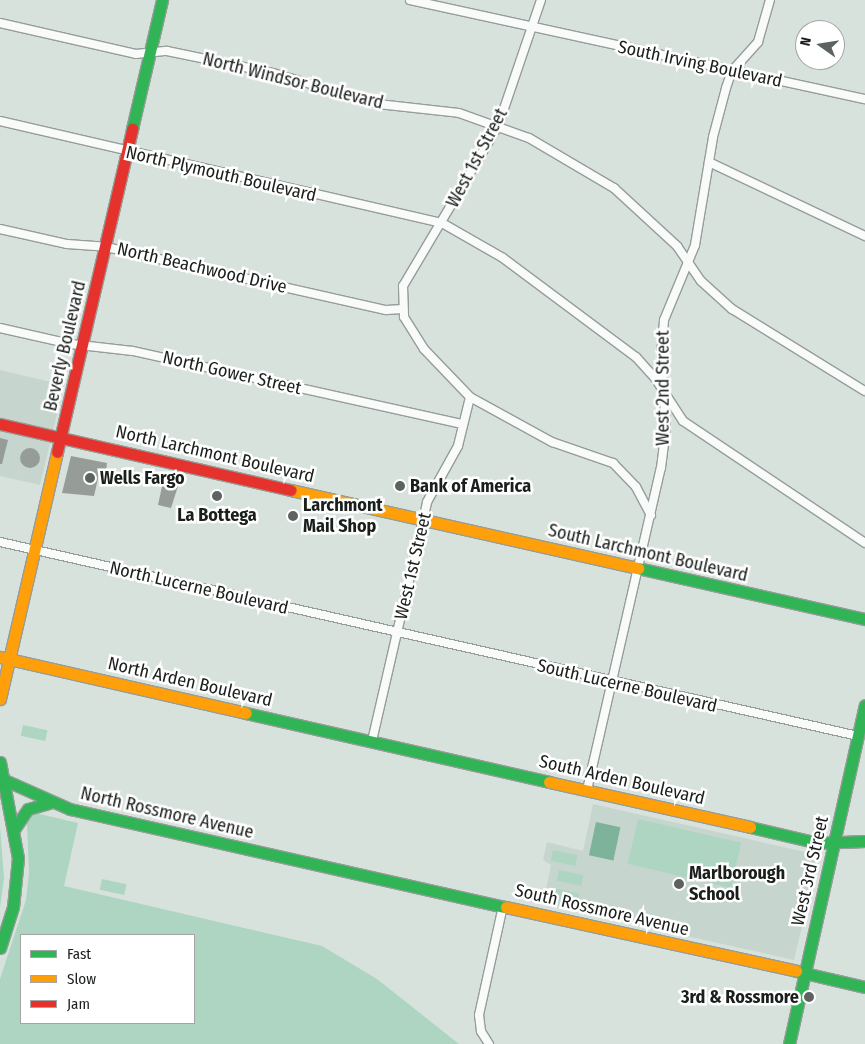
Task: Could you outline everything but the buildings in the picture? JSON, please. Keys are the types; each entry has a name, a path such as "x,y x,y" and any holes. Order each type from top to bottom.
{"main road":[{"name":"Beverly Boulevard","path":"0,699 5,658 34,550 83,346 162,0"},
{"name":"North Larchmont Boulevard","path":"0,424 423,520"},
{"name":"South Larchmont Boulevard","path":"423,520 865,619"},
{"name":"North Arden Boulevard","path":"5,658 372,741"},
{"name":"West 3rd Street","path":"789,1044 865,705"},
{"name":"South Arden Boulevard","path":"372,741 818,843 865,841"},
{"path":"0,762 2,780 15,828 17,887 0,948"},
{"name":"North Rossmore Avenue","path":"2,780 51,803 331,868"},
{"path":"15,828 28,809 51,803"},
{"name":"South Rossmore Avenue","path":"331,868 865,987"}],"street":[{"name":"South Irving Boulevard","path":"410,0 865,99"},
{"name":"West 1st Street","path":"403,309 403,286 498,126 535,27 541,0"},
{"name":"West 2nd Street","path":"587,790 651,515 666,428 664,320 671,295 690,262 705,204 709,162 732,71 758,42 770,0"},
{"name":"North Windsor Boulevard","path":"0,23 136,54 167,51 273,73 360,100 459,112 498,126 558,152 614,188 690,262 701,281 732,309 865,391"},
{"name":"North Plymouth Boulevard","path":"0,121 128,153 442,223 503,258 636,357 683,421 865,543"},
{"path":"709,162 865,236"},
{"name":"North Beachwood Drive","path":"0,229 68,244 106,247 386,310 403,309"},
{"path":"403,309 410,329 424,349 470,397 552,442 613,464 636,487 651,515"},
{"name":"North Gower Street","path":"0,328 83,346 133,351 462,424"},
{"name":"West 1st Street","path":"372,741 430,494 458,446 470,397"},
{"name":"North Lucerne Boulevard","path":"0,542 398,633"},
{"name":"South Lucerne Boulevard","path":"398,633 612,684 858,736"},
{"path":"489,1044 481,1032 479,1015 502,906"}],"shaded area":[{"path":"0,370 64,385 40,485 0,476"},
{"path":"23,725 47,730 45,741 21,736"},
{"name":"Marlborough School","path":"593,804 819,855 794,960 543,904 551,865 543,860 547,842 583,851"},
{"path":"35,813 78,823 64,886 322,946 377,979 459,1044 0,1044 0,979 26,900 29,873 27,823"},
{"path":"638,819 741,843 731,888 628,864"},
{"path":"596,822 620,827 613,860 589,855"},
{"path":"0,826 4,878 0,908"},
{"path":"553,850 577,855 575,866 551,861"},
{"path":"559,870 583,875 581,886 557,881"},
{"path":"102,879 126,884 124,895 100,890"},
{"path":"554,888 579,894 577,905 552,899"}],"traffic: fast":[{"path":"132,129 162,0"},
{"path":"638,568 865,619"},
{"path":"789,1044 865,705"},
{"path":"246,713 549,782"},
{"path":"0,762 18,858 13,907 0,948"},
{"path":"0,778 70,809 506,907"},
{"path":"15,828 28,809 49,803"},
{"path":"750,827 818,843 865,841"},
{"path":"796,971 865,987"}],"traffic: slow":[{"path":"0,699 57,452"},
{"path":"291,490 638,568"},
{"path":"0,657 246,713"},
{"path":"549,782 750,827"},
{"path":"506,907 796,971"}],"traffic: jam":[{"path":"57,452 132,129"},
{"path":"0,424 291,490"}],"place":[{"name":"Wells Fargo","path":"90,478"},
{"name":"Bank of America","path":"400,486"},
{"name":"La Bottega","path":"217,496"},
{"name":"Larchmont Mail Shop","path":"293,516"},
{"name":"Marlborough School","path":"679,884"},
{"name":"3rd & Rossmore","path":"809,997"}]}
